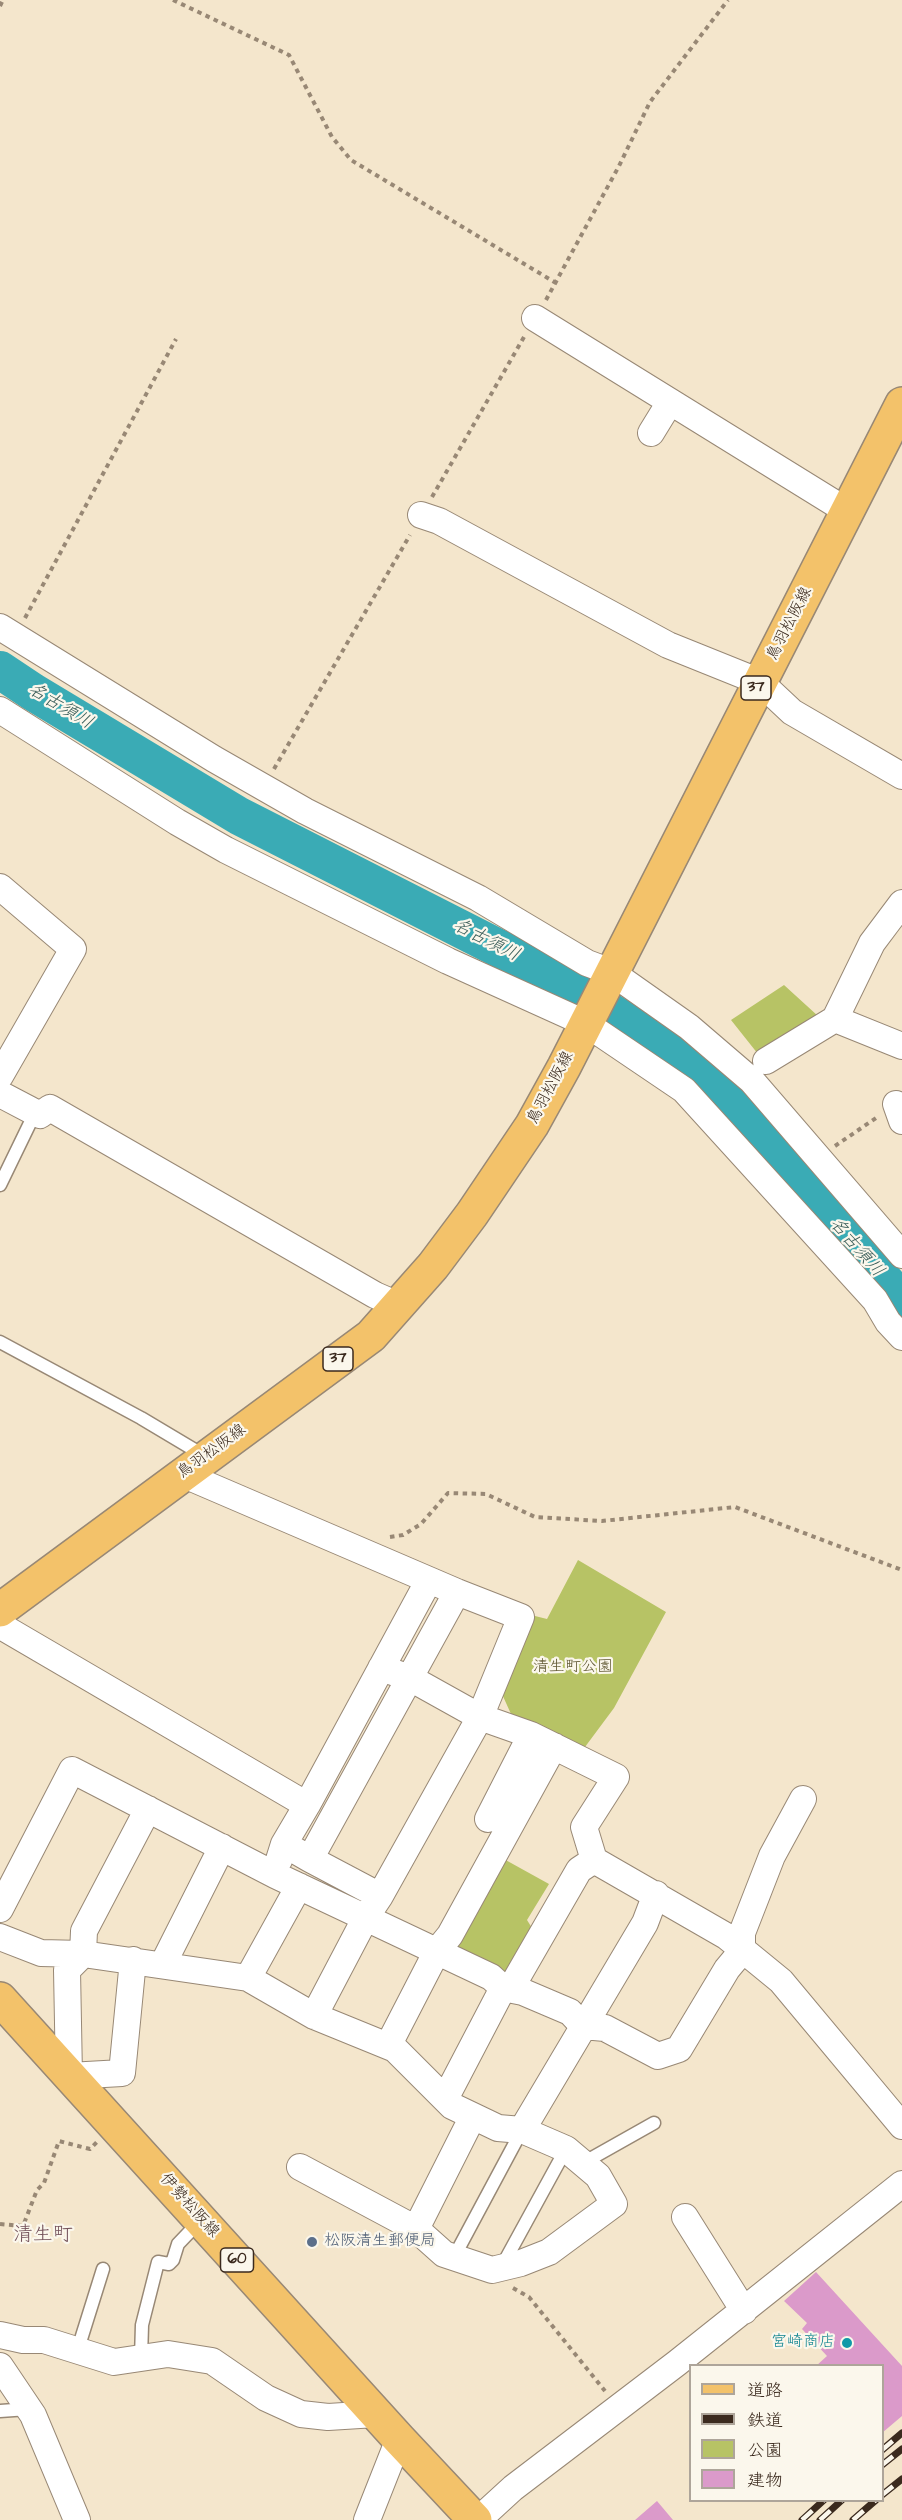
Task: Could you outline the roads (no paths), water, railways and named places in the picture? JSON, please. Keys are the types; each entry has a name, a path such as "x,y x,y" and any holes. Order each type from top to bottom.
{"main road":[{"name":"鳥羽松阪線","path":"0,1610 371,1336 433,1266 459,1232 532,1125 902,404"},
{"name":"伊勢松阪線","path":"0,1999 376,2414 476,2520"}],"street":[{"path":"535,318 847,511"},
{"path":"651,433 670,402"},
{"path":"421,515 439,521 668,645 760,682 792,712 902,776"},
{"path":"8,622 214,759 305,811 478,898 587,963 611,972 689,1027 753,1081 902,1255"},
{"path":"0,710 177,822 226,850 448,961 585,1023 684,1090 875,1300 888,1322 902,1338"},
{"path":"0,887 73,949 0,1076"},
{"path":"766,1061 835,1019 872,943 898,914"},
{"path":"835,1019 902,1046"},
{"path":"0,1094 40,1115 50,1108 375,1295 398,1305"},
{"path":"194,1465 372,1556 521,1617 480,1717 373,1906 314,2016"},
{"path":"275,1875 284,1844 429,1580"},
{"path":"310,1859 457,1592"},
{"path":"0,1618 6,1629 307,1805"},
{"path":"381,1668 410,1678 480,1717 542,1741 616,1777 584,1827 594,1860 726,1936 781,1981 902,2126"},
{"path":"488,1819 542,1741"},
{"path":"388,2046 437,1951 450,1935 542,1741"},
{"path":"0,1909 72,1770 298,1886 373,1906"},
{"path":"284,1844 310,1859 437,1951 491,1977 507,1988 570,2012 583,2026 605,2028 658,2056 679,2049 727,1969 742,1951 742,1933 772,1856 803,1799"},
{"path":"133,1960 122,2073 69,2076 67,1970 83,1954 84,1931 148,1809"},
{"path":"163,1964 222,1847"},
{"path":"445,2099 507,1988 579,1870 594,1860"},
{"path":"248,1978 298,1886"},
{"path":"522,2130 645,1923 656,1894"},
{"path":"0,1937 41,1953 83,1954 133,1960 248,1978 314,2016 395,2049 452,2106 498,2128 522,2130 574,2156 598,2176 614,2204 549,2252 497,2269 444,2254 416,2229 300,2167"},
{"path":"416,2229 473,2116"},
{"path":"691,2364 744,2311 902,2184"},
{"path":"685,2217 744,2311"},
{"path":"0,2335 23,2340 44,2340 114,2362 168,2355 212,2361 266,2398 301,2414 328,2417 376,2414"},
{"path":"0,2366 33,2415 76,2520"},
{"path":"476,2520 513,2488 619,2408 684,2371"},
{"path":"367,2520 399,2439"}],"lane":[{"path":"0,1185 31,1121 40,1115"},
{"path":"0,1342 141,1418 194,1465"},
{"path":"497,2269 574,2156 654,2123"},
{"path":"454,2257 522,2130"},
{"path":"141,2358 142,2325 158,2262 169,2264 173,2260 178,2244 201,2220"},
{"path":"77,2352 102,2268"},
{"path":"0,2411 28,2409"}],"waterway":[{"name":"名古須川","path":"0,670 239,816 559,979 667,1048 709,1083 752,1128 902,1301"}],"railway":[{"path":"884,2448 902,2433"},
{"path":"884,2463 902,2449"},
{"path":"884,2493 902,2479"},
{"path":"802,2520 822,2502"},
{"path":"820,2520 840,2502"},
{"path":"853,2520 874,2502"}],"place":[{"name":"松阪清生郵便局","path":"312,2242"},
{"name":"宮崎商店","path":"847,2343"}],"district":[{"name":"清生町","path":"43,2236"}],"park label":[{"name":"清生町公園","path":"573,1668"}]}
